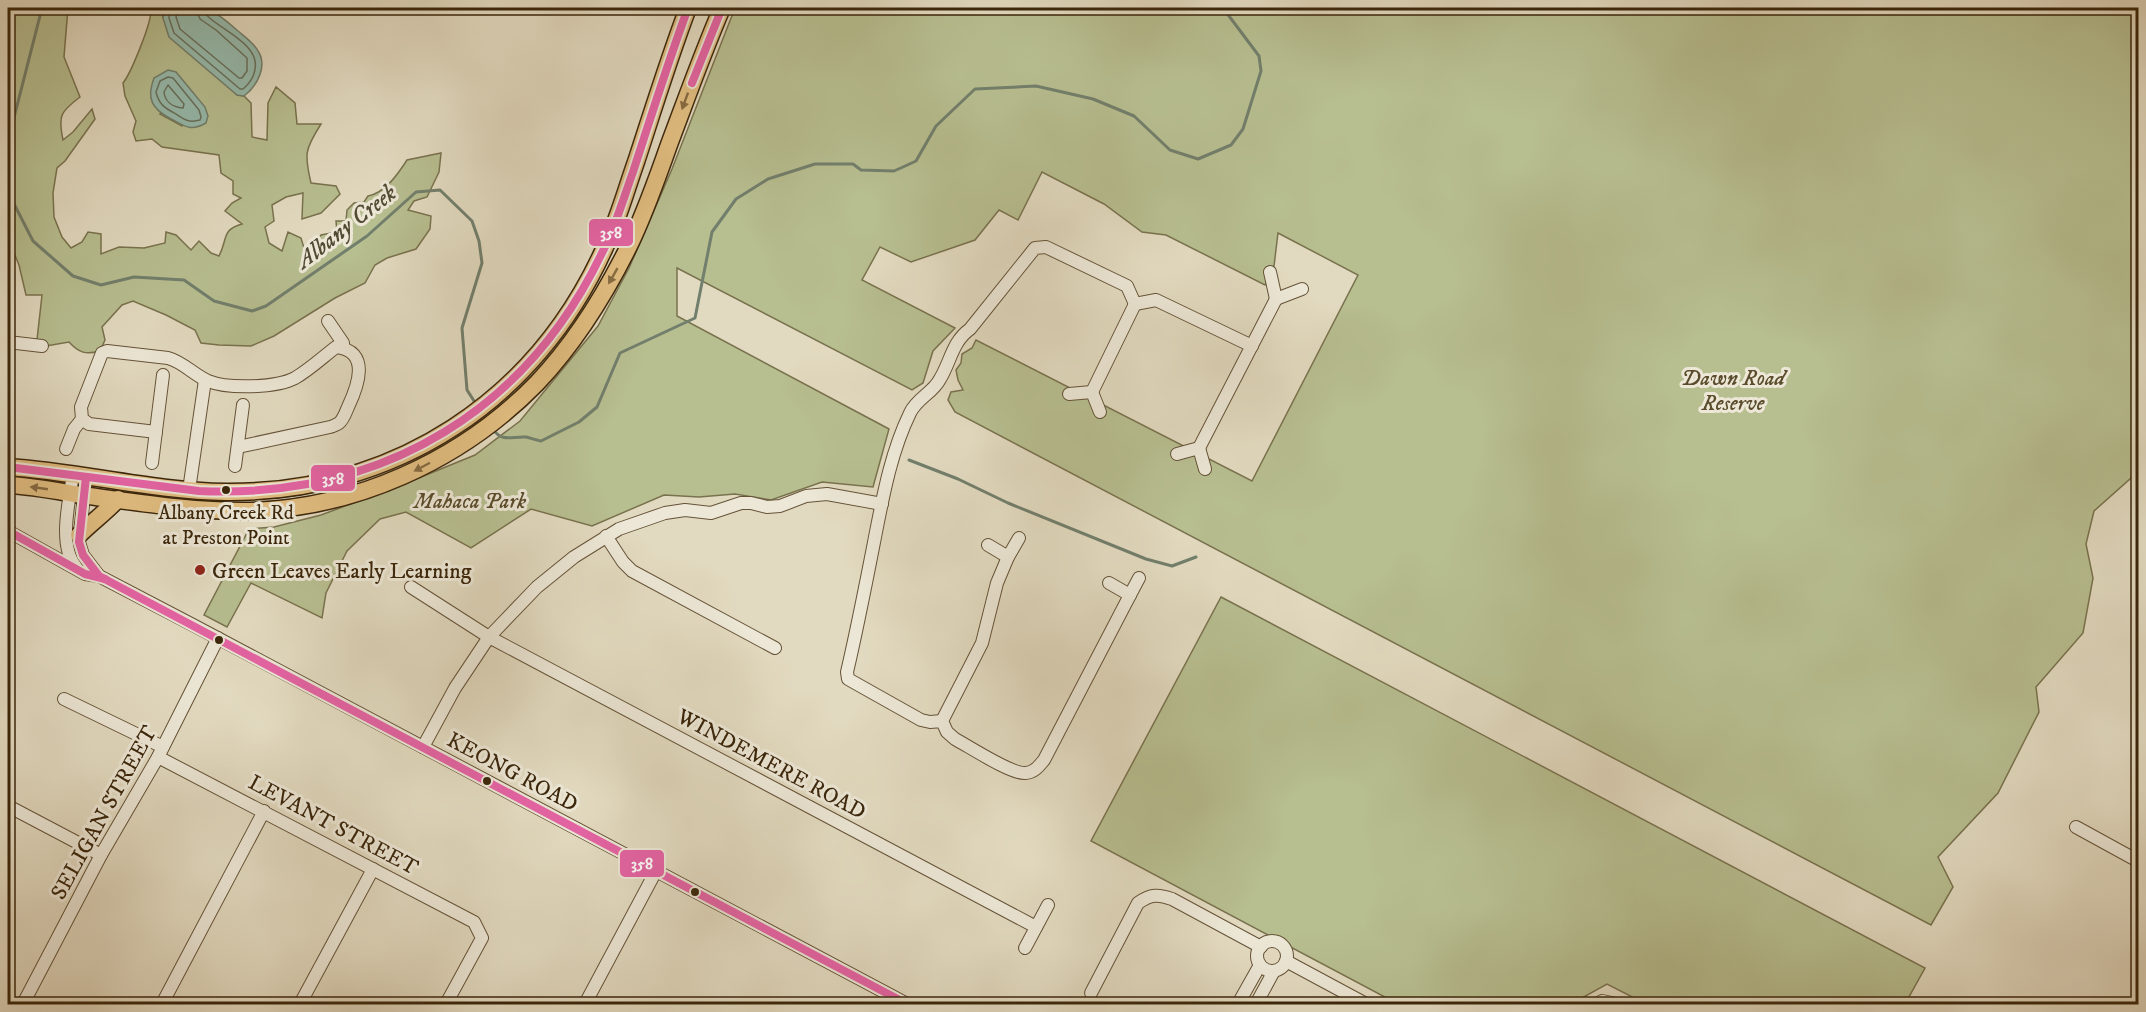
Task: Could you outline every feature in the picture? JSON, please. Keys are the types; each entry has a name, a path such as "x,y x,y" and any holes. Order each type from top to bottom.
{"main road":[{"path":"8,467 189,490 228,492 287,489 317,484 397,459 461,423 514,380 538,355 570,312 587,284 615,223 688,8"},
{"path":"8,485 201,510 297,507 382,484 413,472 472,437 500,417 538,382 591,313 619,265 649,201 700,61 722,8"},
{"path":"317,484 322,502"},
{"path":"80,542 92,521 106,512 118,499"}],"street":[{"path":"942,720 930,722 921,720 848,680 847,672 892,459 911,410 919,400 934,389 961,335 970,329 1035,248 1046,247 1127,286 1135,304"},
{"path":"1206,469 1199,448 1276,299 1270,272"},
{"path":"1276,299 1302,290"},
{"path":"1135,304 1156,300 1252,346"},
{"path":"1100,412 1092,392 1135,304"},
{"path":"328,321 343,343 343,348"},
{"path":"8,342 42,346"},
{"path":"66,449 74,429 82,419 81,407 99,358 106,351 174,360 205,380 216,384 250,388 293,379 336,347 350,351 358,361 360,372 356,390 339,423 330,427 238,447"},
{"path":"152,463 163,375"},
{"path":"189,490 205,380"},
{"path":"1069,394 1092,392"},
{"path":"235,466 243,405"},
{"path":"82,419 89,424 156,432"},
{"path":"1177,454 1199,448"},
{"path":"79,476 66,537 67,551 79,570"},
{"path":"77,494 80,542"},
{"path":"423,747 455,688 489,637 537,587 574,557 619,529 666,513 685,510 711,513 741,503 767,507 780,506 806,495 827,494 882,504"},
{"name":"KEONG ROAD","path":"8,531 85,574 99,576 218,638 907,1005"},
{"path":"606,536 623,562 632,571 775,648"},
{"path":"942,720 982,643 997,583 1008,556 1019,538"},
{"name":"KEONG ROAD","path":"42,549 52,552 67,551 80,542 99,576"},
{"path":"988,545 1008,556"},
{"path":"942,720 947,732 956,739 1016,772 1031,772 1039,767 1139,578"},
{"path":"1109,583 1130,595"},
{"name":"WINDEMERE ROAD","path":"411,587 489,637 1036,927"},
{"name":"SELIGAN STREET","path":"22,1005 101,855 161,752 218,638"},
{"name":"LEVANT STREET","path":"64,699 264,811 474,922 482,938 446,1005"},
{"path":"8,806 101,855"},
{"path":"162,1005 264,811"},
{"path":"2076,827 2139,861"},
{"path":"300,1005 373,869"},
{"path":"585,1005 656,872"},
{"path":"1091,993 1132,912 1138,903 1148,896 1159,894 1172,899 1261,947"},
{"path":"1025,948 1048,905"},
{"path":"1268,942 1281,944 1286,952 1286,961 1281,968 1274,971 1266,970 1260,965 1257,956 1261,947 1268,942"},
{"path":"1286,961 1366,1005"},
{"path":"1239,1005 1260,965"},
{"path":"1256,1005 1274,971"},
{"path":"1597,1005 1602,1001 1617,1005"}],"green space":[{"path":"8,8 68,8 64,57 80,97 62,115 63,140 73,132 92,109 95,119 65,161 57,168 53,193 54,217 62,237 71,248 82,242 88,232 101,234 101,254 119,247 144,248 165,243 166,232 176,235 191,250 199,241 211,253 219,256 228,232 242,224 225,211 241,198 233,194 233,181 221,173 219,155 162,147 152,139 136,141 133,132 136,121 125,96 123,83 140,47 151,9 161,8 163,18 237,95 244,96 251,103 252,137 267,140 268,103 276,87 295,103 297,124 321,124 307,152 311,183 336,186 340,194 321,213 302,219 303,193 286,197 272,205 274,221 265,227 269,243 282,251 288,232 301,238 304,248 311,250 321,235 337,232 336,221 346,221 347,210 354,203 364,202 368,196 385,187 407,160 441,153 439,172 427,197 414,201 408,210 431,216 430,229 416,249 387,258 375,265 365,283 335,298 274,336 251,346 201,343 195,330 133,301 122,305 102,327 105,340 100,351 83,352 69,342 46,346 37,340 42,295 26,295 19,265 12,248 8,246","holes":["183,81 194,95 182,126 160,114"]},
{"name":"Dawn Road Reserve","path":"735,8 2138,8 2138,452 2131,478 2094,511 2086,544 2093,578 2083,633 2036,687 2039,712 1998,793 1938,857 1953,887 1931,925 955,412 948,400 951,392 963,390 956,370 961,363 962,354 972,348 976,340 1252,481 1358,275 1278,233 1274,266 1265,285 1166,235 1142,232 1104,204 1042,172 1018,220 999,210 975,240 911,262 880,247 862,280 955,328 933,351 923,383 912,390 677,268 677,316 889,429 873,487 822,482 771,500 735,494 699,497 664,495 592,526 531,509 471,548 406,512 380,519 347,551 326,593 322,618 251,583 227,627 204,615 249,529 274,527 321,515 399,486 475,455 520,421 598,326 629,268 672,169"},
{"path":"1221,597 1925,968 1905,1004 1646,1004 1607,984 1571,1004 1398,1004 1091,841"}],"water":[{"path":"193,6 208,9 224,19 252,43 262,63 260,75 249,92 244,96 237,95 169,37 163,18 165,8"},
{"path":"168,70 176,72 205,107 208,116 206,123 192,128 188,127 164,115 152,103 151,92 154,78"}],"waterway":[{"name":"Albany Creek","path":"42,8 8,141 10,196 33,241 73,276 101,285 134,277 184,280 214,301 252,311 266,306 367,236 416,192 440,190 472,221 479,241 482,263 462,328 467,390 476,404"},
{"name":"Albany Creek","path":"493,429 500,436 526,437 541,441 579,422 597,407 620,353 695,318 712,232 736,199 768,179 815,164 853,164 861,170 894,171 903,167 916,161 936,126 975,89 1036,86 1093,99 1134,116 1170,150 1198,159 1231,145 1243,129 1261,71 1259,56 1223,8"},
{"path":"909,460 1146,559 1172,566 1196,557"}],"transit line":[{"name":"358","path":"8,467 199,491 266,489 330,479 389,460 444,432 494,396 538,352 576,300 615,223 688,8"},
{"name":"358","path":"692,83 722,8"},
{"name":"358","path":"86,477 79,542 83,555 99,576 907,1004"},
{"name":"358","path":"8,531 85,574 105,579"}],"place":[{"name":"Albany Creek Rd at Preston Point","path":"226,490"},
{"name":"Green Leaves Early Learning","path":"200,570"}],"park label":[{"name":"Mahaca Park","path":"470,500"}]}
